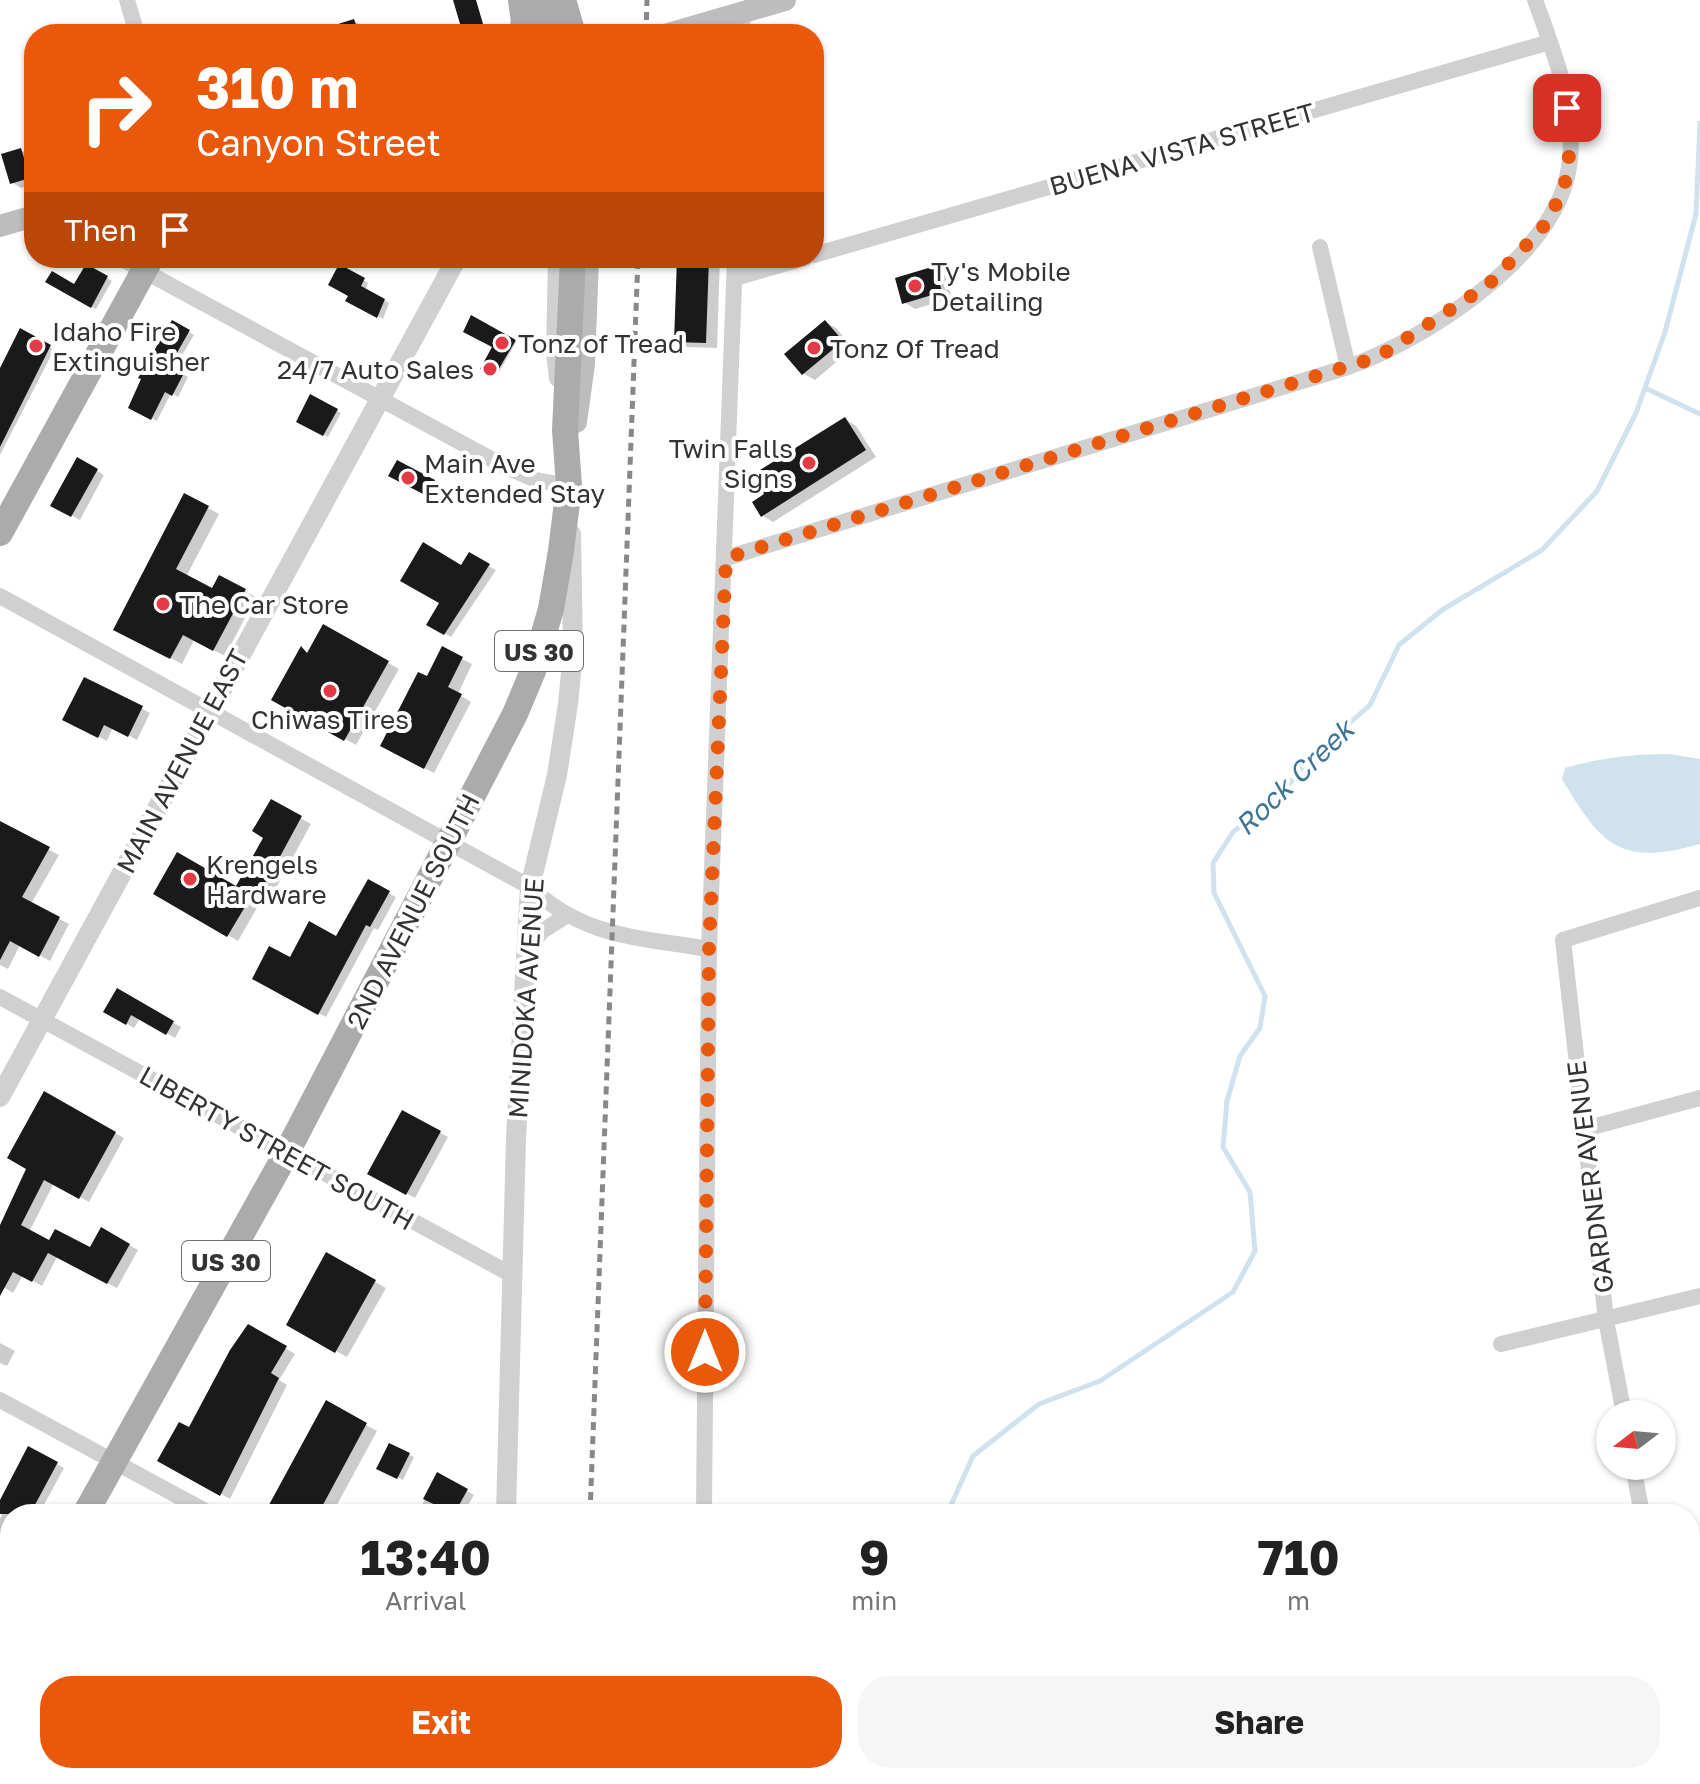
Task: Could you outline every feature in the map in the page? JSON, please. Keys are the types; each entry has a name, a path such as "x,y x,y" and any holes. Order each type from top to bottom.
{"main road":[{"path":"521,0 524,24"},
{"path":"538,0 544,24"},
{"path":"563,0 570,24"},
{"path":"735,22 785,0"},
{"path":"0,226 24,219"},
{"path":"0,533 146,268"},
{"name":"2ND AVENUE SOUTH","path":"90,1504 286,1154 449,842 533,671 551,609 569,478 565,430 573,268"},
{"path":"569,478 584,364 588,268"}],"street":[{"path":"127,0 134,24"},
{"path":"726,558 1378,357 1488,285 1528,246 1551,216 1567,177 1571,133 1563,83 1535,0"},
{"name":"BUENA VISTA STREET","path":"824,252 1550,42"},
{"path":"1320,247 1348,367"},
{"path":"153,268 504,466 536,480 569,478"},
{"name":"MAIN AVENUE EAST","path":"0,1097 451,268"},
{"path":"558,268 556,352 565,430"},
{"path":"704,1504 709,949 735,268"},
{"path":"735,278 770,268"},
{"name":"MINIDOKA AVENUE","path":"506,1504 512,1275 526,952 530,887 557,775 568,704 574,575 569,478"},
{"path":"0,596 530,887 566,916 613,934 709,949"},
{"name":"GARDNER AVENUE","path":"1621,1400 1606,1320 1563,940 1700,898"},
{"path":"526,952 542,931 566,916"},
{"name":"LIBERTY STREET SOUTH","path":"0,997 512,1275"},
{"path":"1585,1129 1700,1098"},
{"path":"1501,1344 1700,1296"},
{"path":"0,1400 192,1504"},
{"path":"1636,1480 1640,1504"}],"water":[{"path":"1669,754 1700,759 1700,844 1673,851 1631,851 1616,845 1589,820 1562,779 1565,768 1617,757"}],"building":[{"path":"453,0 476,0 483,24 460,24"},
{"path":"354,19 356,24 338,24"},
{"path":"21,148 24,180 10,184 1,154"},
{"path":"935,266 942,292 902,304 895,278"},
{"path":"84,268 93,268 108,276 91,308 45,282 52,271 74,284"},
{"path":"337,268 346,268 365,278 361,286 385,299 377,318 345,301 348,296 328,285"},
{"path":"677,268 709,268 706,343 674,342"},
{"path":"471,315 516,340 494,377 480,369 492,347 463,332"},
{"path":"172,320 190,330 170,365 184,373 172,396 165,392 151,420 128,408 141,379 138,378"},
{"path":"825,320 843,341 802,375 784,354"},
{"path":"20,328 51,345 0,447 0,368"},
{"path":"310,394 338,409 323,436 296,422"},
{"name":"Twin Falls Signs","path":"845,417 866,450 761,517 752,502 764,494 752,475"},
{"path":"77,457 98,469 71,517 50,506"},
{"path":"397,460 435,480 427,496 388,476"},
{"path":"184,493 209,506 176,569 212,588 219,575 246,589 213,651 183,635 170,659 113,630"},
{"path":"423,542 461,565 469,552 490,564 444,635 426,625 439,603 400,581"},
{"path":"323,624 389,661 344,741 271,700 301,646 307,653"},
{"path":"442,646 463,657 448,687 462,694 424,769 380,746 418,672 427,676"},
{"path":"84,677 143,706 128,737 104,725 98,738 62,720"},
{"path":"271,799 302,816 258,897 252,895 227,937 153,894 177,852 236,886 263,838 252,831"},
{"path":"0,821 50,847 22,897 60,917 39,957 10,941 0,960"},
{"path":"368,879 390,891 370,927 366,925 318,1015 252,979 269,946 290,957 309,921 336,936"},
{"path":"117,988 174,1021 166,1035 131,1015 126,1025 103,1012"},
{"path":"44,1091 116,1132 79,1199 44,1180 21,1225 49,1240 55,1229 90,1247 101,1227 130,1244 107,1284 48,1253 32,1282 13,1272 0,1296 0,1225 26,1169 7,1158"},
{"path":"402,1110 441,1131 406,1195 367,1174"},
{"path":"326,1252 376,1280 335,1353 286,1325"},
{"path":"248,1324 287,1346 271,1373 279,1378 220,1496 157,1461 179,1422 189,1427 230,1350"},
{"path":"326,1400 367,1423 323,1504 269,1504"},
{"path":"389,1443 410,1453 397,1479 376,1469"},
{"path":"28,1446 58,1462 35,1504 0,1504"},
{"path":"437,1472 468,1489 460,1504 433,1504 423,1499"}],"waterway":[{"name":"Rock Creek","path":"951,1504 973,1456 1039,1404 1100,1381 1233,1292 1255,1251 1250,1192 1223,1147 1227,1101 1240,1056 1260,1028 1265,996 1214,893 1213,863 1233,832 1283,792 1310,758 1370,705 1399,645 1442,610 1542,550 1597,491 1636,413 1665,332 1696,214 1700,123"},
{"path":"1645,388 1700,414"}],"railway":[{"path":"646,24 647,0"},
{"path":"590,1504 638,268"}],"place":[{"name":"Ty's Mobile Detailing","path":"915,286"},
{"name":"Tonz of Tread","path":"502,343"},
{"name":"Idaho Fire Extinguisher","path":"36,346"},
{"name":"Tonz Of Tread","path":"814,348"},
{"name":"24/7 Auto Sales","path":"490,369"},
{"name":"Twin Falls Signs","path":"809,463"},
{"name":"Main Ave Extended Stay","path":"408,478"},
{"name":"The Car Store","path":"163,604"},
{"name":"Chiwas Tires","path":"330,691"},
{"name":"Krengels Hardware","path":"190,879"}],"route":[{"path":"705,1352 709,949 726,558 1378,357 1488,285 1540,231 1551,216 1567,177 1571,133 1567,108"}]}
